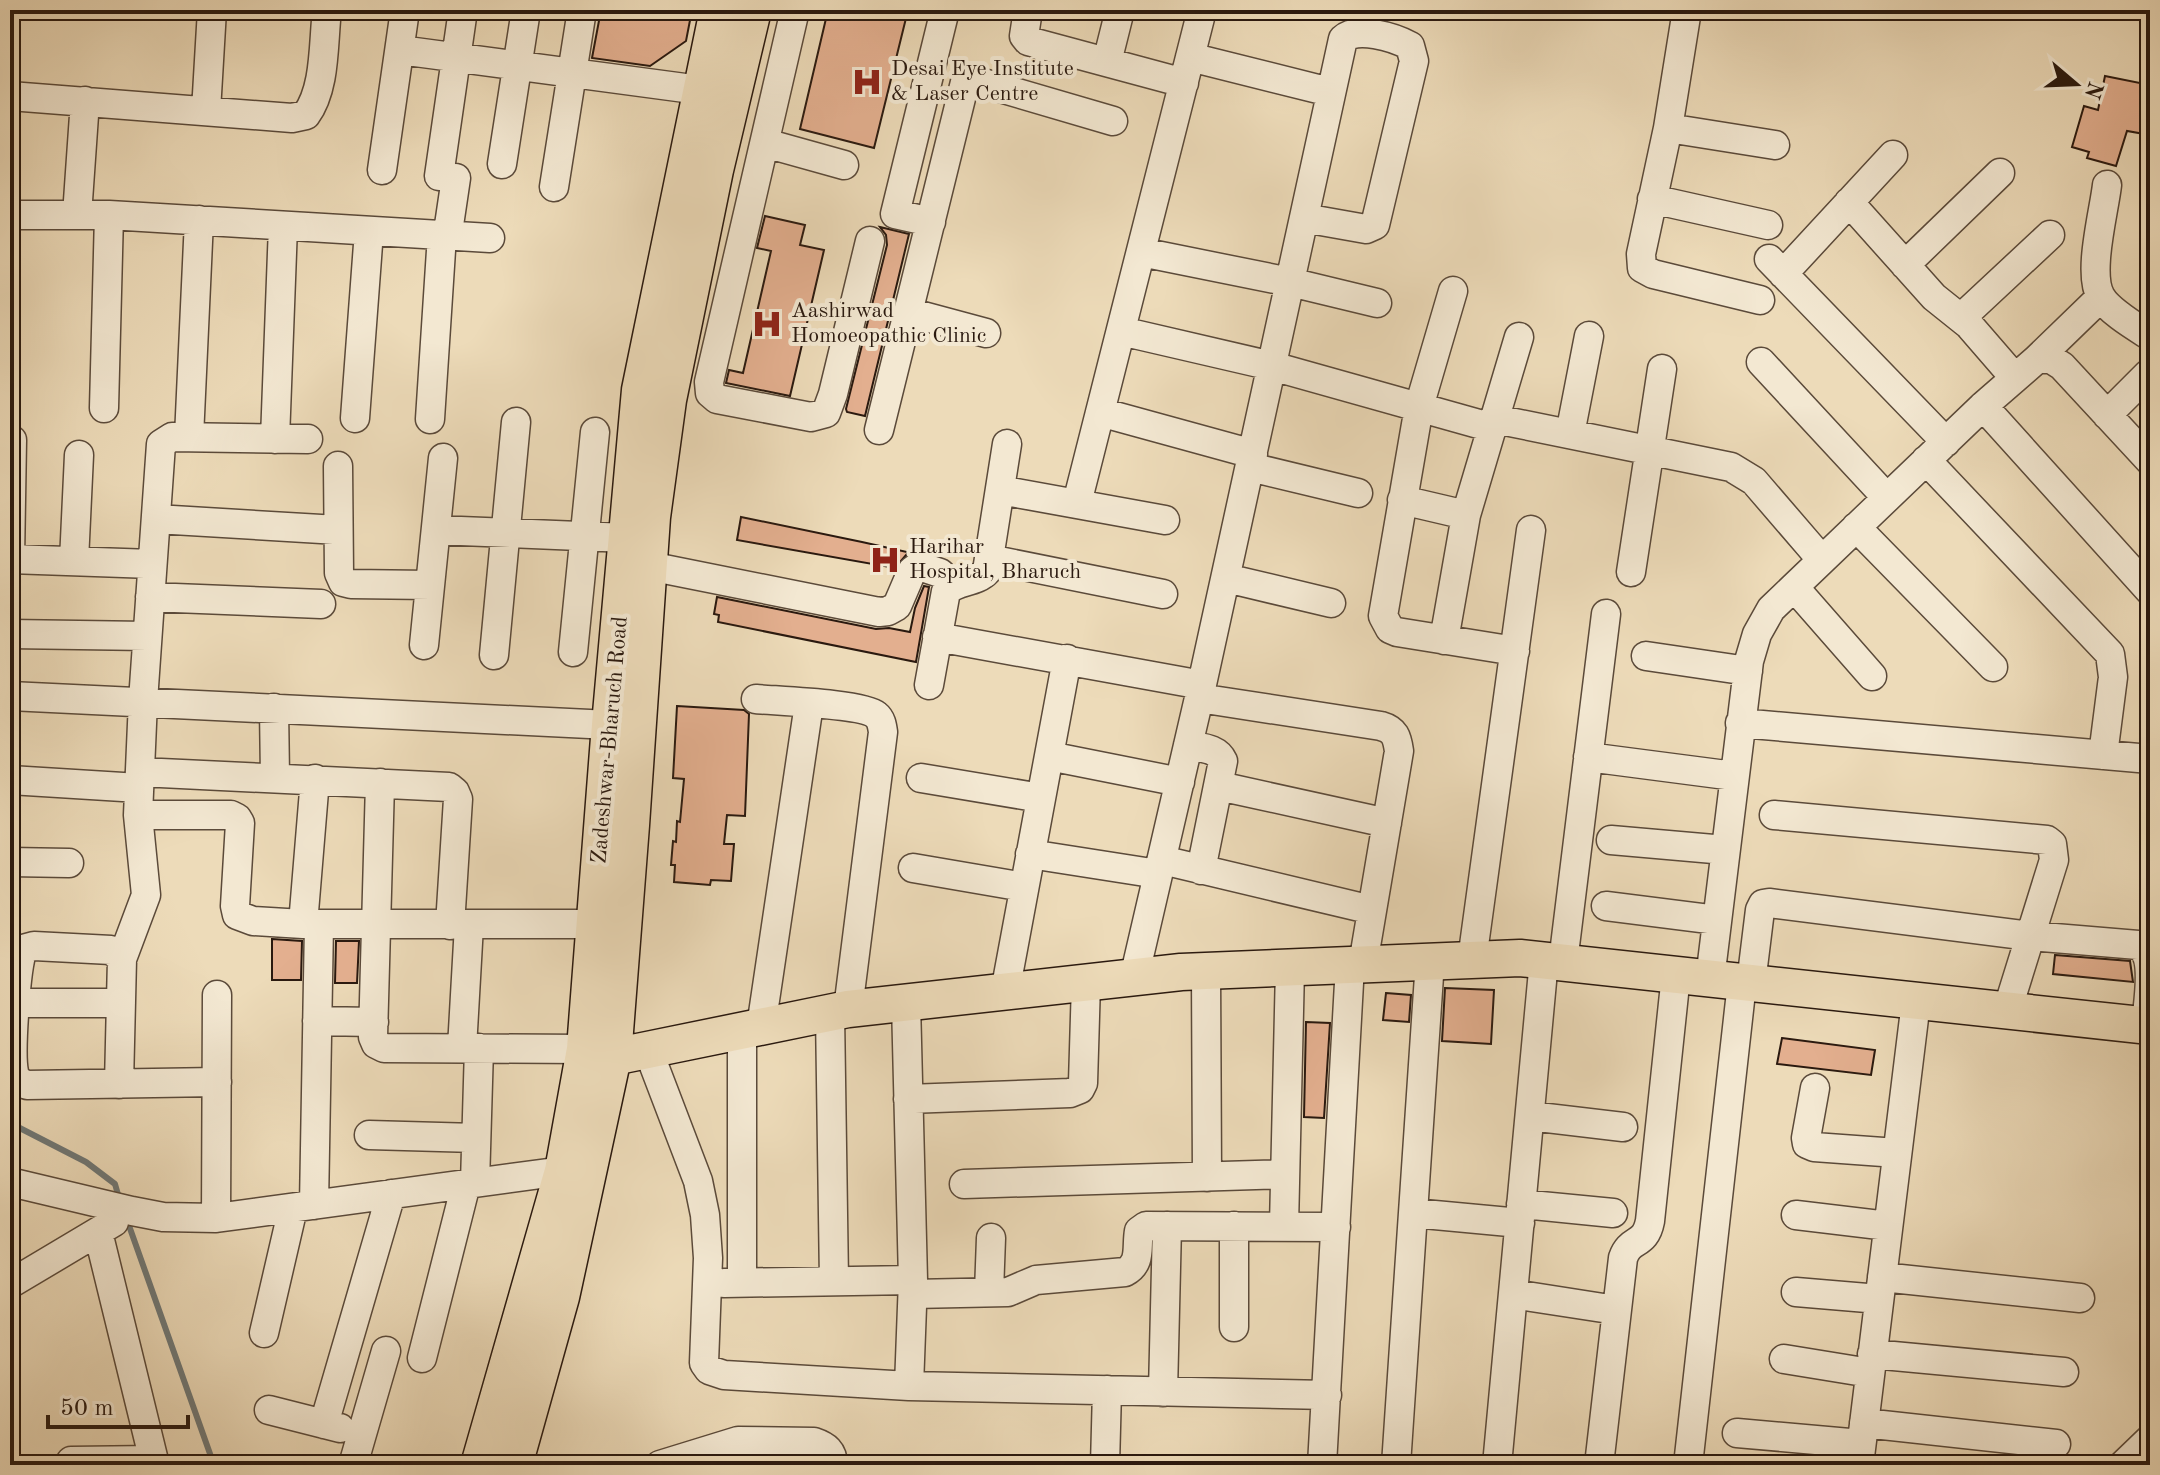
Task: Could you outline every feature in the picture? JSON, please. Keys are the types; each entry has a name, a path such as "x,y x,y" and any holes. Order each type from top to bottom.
{"main road":[{"name":"Zadeshwar-Bharuch Road","path":"514,1465 561,1297 594,1055 638,552 640,390 718,10"},
{"name":"Zadeshwar-Bharuch Road","path":"479,1465 594,1055 595,924 610,725 638,552 652,517 676,361 713,180 753,10"},
{"path":"594,1055 648,1050 839,1011 1086,983 1206,971 1520,958 2148,1025"}],"street":[{"path":"206,111 212,10"},
{"path":"10,96 292,118 306,115 315,104 318,89 327,10"},
{"path":"382,170 405,10"},
{"path":"442,235 448,232 448,177 456,57 463,10"},
{"path":"502,164 526,10"},
{"path":"554,187 582,10"},
{"path":"795,10 710,393 717,399 811,417 826,413 870,241"},
{"path":"931,222 895,214 945,10"},
{"path":"1028,10 1024,28 1028,41 1107,62 1187,70 1330,92"},
{"path":"1107,62 1120,10"},
{"path":"1077,503 1202,10"},
{"path":"1687,10 1668,128 1641,254 1642,268 1653,274 1760,300"},
{"path":"1134,978 1201,692 1330,92 1343,39 1357,32 1410,46 1414,61 1375,225 1366,229 1304,218"},
{"path":"400,50 700,90"},
{"path":"879,430 966,78 1113,121"},
{"path":"77,215 85,101"},
{"path":"1668,128 1775,145"},
{"path":"765,143 844,165"},
{"path":"1893,155 1849,202 1776,266 2110,654 2113,677 2103,755"},
{"path":"1905,265 2000,173"},
{"path":"713,180 754,189"},
{"path":"2107,185 2095,274 2101,297 2127,321 2150,336"},
{"path":"1652,199 1768,225"},
{"path":"1849,202 1934,297 1961,318 2014,377"},
{"path":"10,215 109,215 490,238"},
{"path":"104,408 109,215"},
{"path":"189,437 199,220"},
{"path":"275,439 283,226"},
{"path":"355,418 369,231"},
{"path":"430,419 442,235"},
{"path":"1961,318 2050,235"},
{"path":"1141,252 1377,303"},
{"path":"1453,291 1419,407 1383,616 1385,624 1397,632 1515,651"},
{"path":"1688,1465 1720,980 1717,920 1740,723 1757,634 1771,609 2101,297"},
{"path":"908,312 986,333"},
{"path":"1121,331 1272,366 1419,407 1731,467 1754,481 1822,560"},
{"path":"1570,434 1589,336"},
{"path":"1444,640 1466,515 1519,337"},
{"path":"2037,359 2051,359 2062,366 2150,461"},
{"path":"676,361 713,369"},
{"path":"1761,362 1887,498"},
{"path":"1631,572 1662,369"},
{"path":"2107,415 2148,374"},
{"path":"1983,406 2150,591"},
{"path":"1100,412 1358,493"},
{"path":"494,655 516,422"},
{"path":"573,652 595,432"},
{"path":"119,1084 122,959 146,895 139,791 161,444 172,437 308,439"},
{"path":"12,440 10,559 152,564"},
{"path":"929,685 946,591 987,571 1007,444"},
{"path":"74,561 79,455"},
{"path":"424,645 443,458"},
{"path":"338,466 339,573 343,582 430,585"},
{"path":"1000,490 1165,520"},
{"path":"1402,500 1466,515"},
{"path":"156,519 338,530"},
{"path":"1856,527 1993,667"},
{"path":"436,530 584,536 879,612 897,606 912,571 919,566 940,573 953,585"},
{"path":"1472,960 1531,530"},
{"path":"989,559 1163,594"},
{"path":"1226,578 1331,603"},
{"path":"1794,587 1872,676"},
{"path":"150,597 321,604"},
{"path":"1497,1465 1530,1116 1588,757 1606,614"},
{"path":"10,634 147,636"},
{"path":"937,637 1067,659 1201,692 1391,729 1397,737 1399,751 1372,910 1356,965 1322,1465"},
{"path":"1646,656 1748,671"},
{"path":"1005,992 1067,659"},
{"path":"10,696 610,725"},
{"path":"756,699 873,712 880,718 883,732 839,1011 834,1281"},
{"path":"742,1282 752,1029 809,704"},
{"path":"274,708 275,777"},
{"path":"1740,723 2150,759"},
{"path":"1188,745 1213,750 1223,761 1201,870"},
{"path":"1049,756 1180,782"},
{"path":"1588,757 1734,776"},
{"path":"139,791 275,777 449,787 455,792 458,799 459,925 476,1138 470,1184 422,1358"},
{"path":"921,778 1041,798"},
{"path":"264,1333 303,1206 317,1021 311,924 315,779"},
{"path":"10,780 139,791 237,818 240,823 237,915 253,921 311,924 595,924"},
{"path":"380,783 373,1037 376,1044 384,1048 471,1048 594,1055"},
{"path":"1219,786 1387,823"},
{"path":"1774,815 2047,840 2052,844 2054,860 2007,1011"},
{"path":"1611,840 1725,850"},
{"path":"1030,854 1201,870 1372,910"},
{"path":"10,862 69,863"},
{"path":"913,868 1024,887"},
{"path":"1599,1465 1626,1249 1648,1233 1720,980 1763,904 2030,936 2138,945 2144,948 2150,960 2148,1025"},
{"path":"1606,906 1717,920"},
{"path":"122,959 111,950 28,946 21,955 16,1003 16,1079 27,1085 217,1082"},
{"path":"1396,1465 1430,961"},
{"path":"1284,1226 1290,968"},
{"path":"1206,971 1207,1177"},
{"path":"908,1099 1070,1093 1080,1089 1083,1083 1086,983"},
{"path":"216,1218 217,995"},
{"path":"1861,1444 1916,1002"},
{"path":"16,1003 121,1003"},
{"path":"906,1003 913,1287 909,1386"},
{"path":"317,1021 374,1022"},
{"path":"648,1050 698,1181 706,1229 704,1363 709,1370 724,1375 909,1386 1327,1395"},
{"path":"1815,1088 1807,1144 1897,1153"},
{"path":"1530,1116 1623,1127"},
{"path":"369,1135 476,1138"},
{"path":"10,1182 163,1217 216,1218 563,1171"},
{"path":"964,1184 1285,1174"},
{"path":"324,1424 391,1194"},
{"path":"10,1284 132,1211"},
{"path":"1413,1213 1613,1213"},
{"path":"1796,1215 1888,1226"},
{"path":"707,1283 834,1281 1008,1292 1036,1280 1125,1272 1134,1267 1139,1231 1146,1226 1336,1227"},
{"path":"1163,1392 1167,1226"},
{"path":"1234,1226 1234,1327"},
{"path":"71,1461 154,1462 98,1232"},
{"path":"989,1292 991,1238"},
{"path":"1796,1292 1881,1288 2080,1298"},
{"path":"1513,1294 1616,1310"},
{"path":"353,1465 386,1351"},
{"path":"1784,1359 2064,1372"},
{"path":"1105,1465 1107,1390"},
{"path":"269,1410 361,1433"},
{"path":"1737,1433 1861,1444 2056,1444"},
{"path":"2123,1465 2150,1439"},
{"path":"660,1465 738,1441 814,1442 826,1446 833,1457 833,1465"}],"building":[{"path":"601,10 692,10 686,41 650,66 592,58"},
{"path":"828,10 908,10 874,148 800,129"},
{"path":"2105,76 2150,85 2150,135 2127,131 2116,166 2087,158 2089,152 2072,147 2084,106 2098,110"},
{"path":"765,216 805,225 800,245 824,250 790,396 726,383 729,370 743,373 771,251 757,248"},
{"path":"880,227 909,234 865,416 847,412 846,409 887,245 886,235"},
{"path":"741,517 907,554 895,568 737,540"},
{"path":"924,586 929,587 916,662 718,622 719,615 714,614 717,597 876,629 910,632"},
{"path":"677,706 744,710 749,714 745,816 727,815 724,844 734,844 731,881 711,880 710,885 674,882 675,865 671,865 673,841 676,842 677,821 680,822 684,779 673,778"},
{"path":"272,939 302,941 301,980 272,980"},
{"path":"336,941 359,941 357,983 335,983"},
{"path":"2055,955 2130,961 2133,982 2053,974"},
{"path":"1445,988 1494,990 1491,1044 1442,1041"},
{"path":"1386,993 1411,995 1409,1022 1383,1020"},
{"path":"1306,1022 1330,1023 1324,1118 1304,1117"},
{"path":"1782,1038 1875,1050 1871,1075 1777,1064"}],"waterway":[{"path":"10,1123 86,1162 115,1184 119,1198"},
{"path":"127,1220 214,1465"}],"place":[{"name":"Desai Eye Institute & Laser Centre","path":"867,82"},
{"name":"Aashirwad Homoeopathic Clinic","path":"767,324"},
{"name":"Harihar Hospital, Bharuch","path":"885,560"}]}
